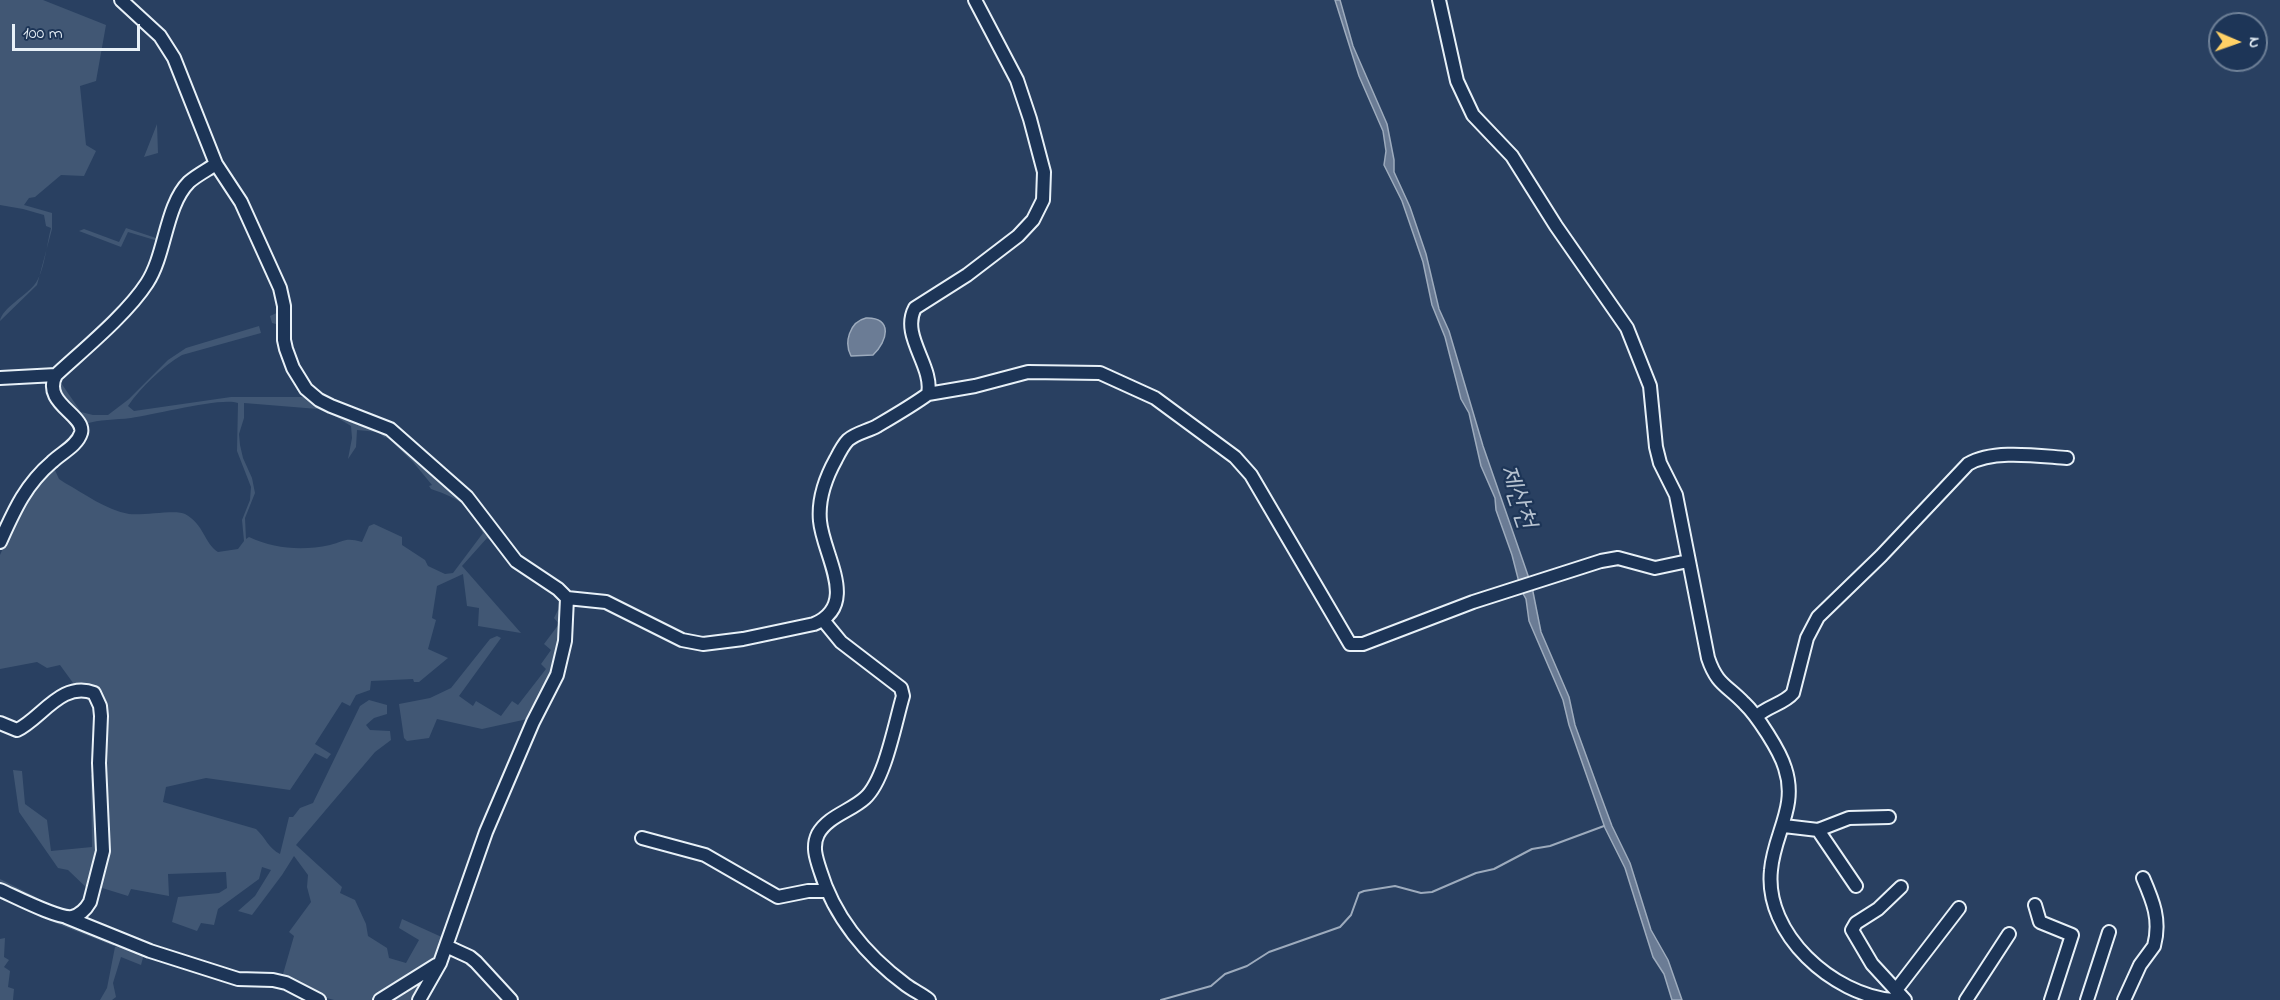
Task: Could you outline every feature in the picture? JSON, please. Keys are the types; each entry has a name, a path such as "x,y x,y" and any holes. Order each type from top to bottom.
{"street":[{"path":"120,0 144,21 169,49 216,164 241,202 277,280 284,306 286,349 293,368 306,388 319,400 331,406 390,429 467,497 516,561 558,589 567,598 606,602 682,640 703,644 743,639 823,620 833,610 837,590 820,521 821,502 831,469 846,441 877,426 928,394 975,386 1028,372 1083,372 1107,375 1155,398 1235,457 1251,475 1350,644 1363,644 1516,588 1613,558 1655,568 1688,561"},
{"path":"928,394 927,376 912,328 912,314 915,308 967,275 1018,236 1038,213 1042,206 1044,191 1044,172 1017,80 975,0"},
{"path":"1439,0 1458,81 1473,115 1512,156 1556,226 1627,328 1650,386 1658,456 1676,495 1711,669 1723,686 1745,703 1756,717 1786,772 1789,795 1784,826 1774,848 1770,871 1773,898 1782,920 1800,948 1828,976 1849,988 1879,999 1894,995 1959,909"},
{"path":"0,542 28,486 75,443 81,434 79,422 64,409 55,394 53,380 143,289 158,259 178,198 191,180 216,164"},
{"path":"0,378 56,375"},
{"path":"1756,717 1766,708 1790,697 1793,693 1807,638 1818,617 1881,556 1968,464 1978,458 1992,456 2067,458"},
{"path":"419,1000 440,963 490,823 533,722 559,669 565,641 567,598"},
{"path":"823,620 841,642 901,688 903,696 876,784 862,800 834,818 822,829 815,842 816,857 827,891 837,910 864,946 907,986 929,1000"},
{"path":"0,723 17,730 46,706 77,691 94,693 100,706 99,763 103,851 90,902 86,909 80,914 65,917"},
{"path":"1784,826 1818,830 1849,818 1889,816"},
{"path":"1818,830 1856,886"},
{"path":"642,838 705,855 778,897 808,891 827,891"},
{"path":"2124,1000 2132,979 2154,946 2156,939 2155,906 2144,878"},
{"path":"1901,887 1878,909 1856,923 1852,930 1894,995 1905,1000"},
{"path":"0,890 150,951 238,979 273,980 286,983 319,1000"},
{"path":"2035,905 2040,922 2072,935 2051,1000"},
{"path":"2087,1000 2109,932"},
{"path":"1966,1000 2009,934"},
{"path":"446,946 470,957 512,1000"},
{"path":"380,1000 440,963"}],"shaded area":[{"path":"0,0 43,0 106,25 96,81 80,86 86,145 96,151 84,176 61,175 35,197 29,198 24,205 52,213 52,229 47,249 51,228 46,226 44,215 0,205"},
{"path":"1335,0 1340,0 1353,46 1387,124 1394,172 1410,207 1426,254 1439,309 1449,331 1483,446 1532,587 1541,632 1569,697 1575,725 1612,826 1630,863 1651,930 1668,960 1682,1000 1672,1000 1664,974 1653,957 1625,868 1605,828 1569,725 1563,700 1529,621 1526,599 1521,590 1512,555 1496,510 1495,498 1481,466 1469,413 1461,399 1445,337 1432,305 1423,262 1402,201 1384,165 1386,151 1383,131 1359,76"},
{"path":"157,124 158,153 144,157"},
{"path":"170,198 175,200 159,250 143,286 135,297 54,373 0,377 0,372 42,370 60,365 133,296 144,278 158,241 128,232 121,247 79,231 84,229 119,242 126,228 159,239"},
{"path":"39,276 37,285 0,321 5,311 31,289"},
{"path":"281,311 304,390 382,428 457,492 500,545 487,538 462,566 521,633 478,626 479,608 467,606 463,574 437,586 432,618 436,620 428,649 448,658 419,682 414,682 413,679 371,681 370,690 356,695 350,706 342,702 315,744 331,754 327,759 315,753 290,790 206,778 166,787 163,802 256,829 280,854 289,817 293,817 300,808 313,803 360,706 369,700 387,705 387,714 374,718 366,725 370,730 390,731 391,740 375,752 296,845 342,887 340,893 355,900 366,924 368,936 387,948 389,958 406,963 419,940 399,928 402,919 446,939 437,962 388,994 372,1000 334,1000 323,997 293,983 283,974 294,936 289,932 311,902 307,887 308,875 294,856 252,915 238,911 255,896 271,870 262,867 259,879 218,909 214,925 201,923 197,931 172,922 178,897 219,893 227,888 226,872 168,874 169,896 131,889 128,896 99,887 104,705 76,687 60,665 47,668 37,662 0,669 0,555 27,495 53,466 59,479 120,512 185,514 196,523 218,552 238,549 244,541 242,520 250,500 251,487 237,451 238,403 217,402 85,424 59,393 57,377 81,412 108,415 129,399 168,360 186,348 259,326 261,333 182,355 152,378 128,406 134,411 231,397 305,397 281,351 276,324 272,323 270,316","holes":["244,403 318,409 351,426 352,438 348,459 356,447 357,430 378,432 388,438 413,462 432,485 429,486 431,489 450,496 468,509 483,533 453,573 445,574 428,566 425,560 402,545 402,537 374,524 369,526 362,542 349,540 320,547 279,546 249,537 246,539 245,518 255,493 240,445 239,434 244,418"]},
{"path":"866,318 881,321 885,331 882,343 873,355 851,356 848,339 852,328 860,320"},
{"path":"564,606 559,662 532,718 482,729 437,719 429,738 407,741 404,738 399,704 430,698 451,688 490,639 497,636 501,638 459,696 473,706 476,701 501,716 512,701 518,705 546,669 541,664 551,650 544,644 559,624 554,618 558,610"},
{"path":"13,770 22,771 25,804 47,820 51,851 92,847 91,775 95,774 101,851 91,892 68,870 58,868 19,812"},
{"path":"0,879 34,896 59,912 0,887"},
{"path":"53,918 116,942 114,946 53,922"},
{"path":"5,938 4,957 9,960 4,967 10,971 8,987 14,989 13,1000 0,1000 0,939"},
{"path":"120,945 144,954 141,965 121,957 113,983 116,997 112,1000 100,1000 107,988 115,947"},
{"path":"429,973 415,1000 384,1000"}],"waterway":[{"path":"1161,1000 1211,986 1225,974 1247,966 1269,952 1340,927 1351,915 1359,893 1364,891 1395,886 1421,893 1432,892 1476,873 1494,869 1532,849 1550,846 1604,826"}],"water label":[{"name":"제산천","path":"1515,497"}]}
